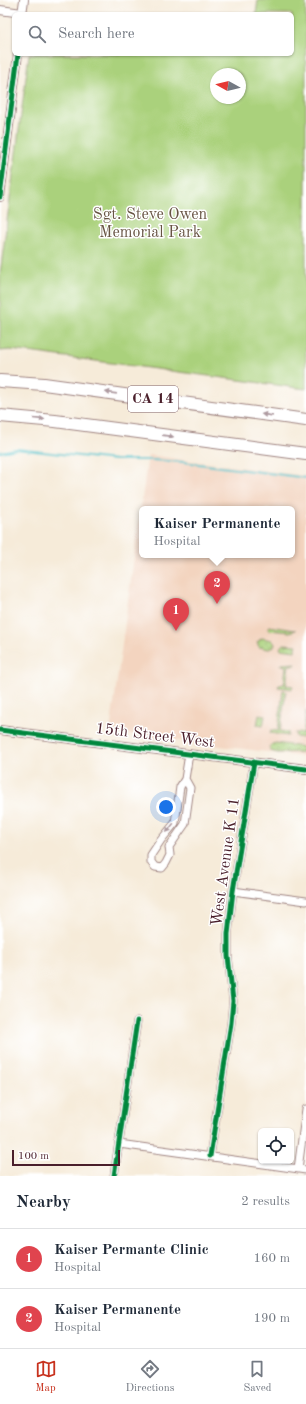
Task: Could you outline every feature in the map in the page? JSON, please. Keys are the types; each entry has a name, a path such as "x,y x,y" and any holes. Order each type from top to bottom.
{"highway":[{"name":"CA 14","path":"0,381 44,384 306,420"},
{"name":"CA 14","path":"0,416 55,421 306,454"}],"street":[{"path":"22,12 24,0"},
{"path":"0,10 12,12"},
{"path":"0,197 18,56"},
{"name":"15th Street West","path":"0,730 306,769"},
{"path":"185,779 190,788 185,824 169,847 170,856 166,864 158,868 151,862 151,855 175,823 180,787 185,779 189,754"},
{"name":"West Avenue K 11","path":"210,1156 231,1023 233,1001 228,956 228,934 233,891 254,762"},
{"path":"160,842 169,847"},
{"path":"233,891 306,901"},
{"path":"114,1176 137,1021"},
{"path":"298,1169 306,1109"},
{"path":"118,1144 306,1170"}],"shaded area":[{"path":"148,455 306,476 306,757 110,732 139,521 139,558 295,558 295,506 141,506"}],"green space":[{"name":"Sgt. Steve Owen Memorial Park","path":"258,0 306,0 306,389 36,353 10,350 0,351 0,274 29,56 294,56 294,12 256,12"},
{"path":"269,626 296,630 290,632 268,630"},
{"path":"262,638 272,640 275,644 273,648 268,649 259,647 257,642"},
{"path":"284,644 297,645 295,651 280,649"},
{"path":"296,663 295,665 289,665 286,685 293,686 292,689 278,687 279,685 284,684 286,666 281,664"},
{"path":"283,690 286,691 280,731 288,732 288,736 270,733 271,730 278,731"},
{"path":"306,710 306,735 303,738 296,737 295,733 303,733"},
{"path":"259,715 265,716 263,726 257,725"},
{"path":"276,743 303,747 305,750 303,752 278,753 270,751 272,744"}],"waterway":[{"path":"0,452 16,449 115,460 183,462 306,478"}],"cycle path":[{"path":"0,197 18,56"},
{"path":"0,730 306,769"},
{"path":"210,1156 231,1023 233,1001 228,956 228,934 233,891 254,762"},
{"path":"114,1176 137,1021"}],"place":[{"name":"Kaiser Permanente","path":"217,604"},
{"name":"Kaiser Permante Clinic","path":"176,631"}]}
